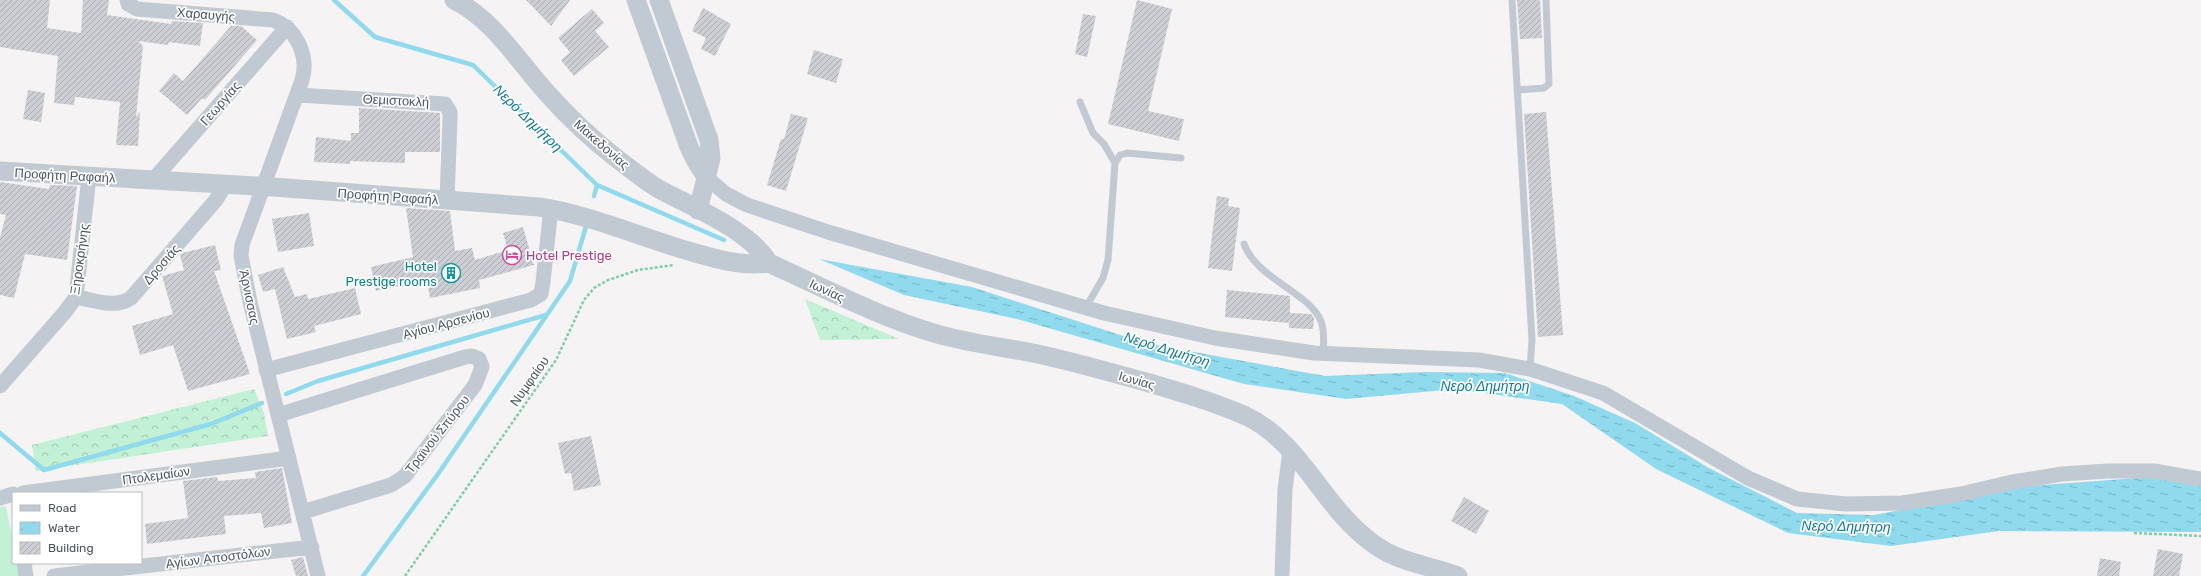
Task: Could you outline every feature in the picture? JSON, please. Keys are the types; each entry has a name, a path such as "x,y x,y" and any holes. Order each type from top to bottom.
{"street":[{"name":"Χαραυγής","path":"127,0 128,4 137,9 273,20 286,27"},
{"name":"Μακεδονίας","path":"454,0 476,13 490,26 548,95 619,161 656,187 752,242 762,252 769,263"},
{"path":"636,0 689,147 707,178 726,194 747,205 828,232 1086,307 1215,338 1323,353 1479,360 1530,369 1603,393 1748,478 1797,499 1846,504 1902,503 1961,494 2012,482 2062,474 2108,471 2154,471 2201,479"},
{"path":"659,0 709,140 711,158 698,210"},
{"name":"Άρνισσας","path":"286,27 299,44 304,60 303,76 264,186 246,228 241,250 246,284 266,370 312,547 318,576"},
{"name":"Γεωργίας","path":"154,180 286,27"},
{"name":"Θεμιστοκλή","path":"297,95 445,104 450,112 447,200"},
{"name":"Προφήτη Ραφαήλ","path":"0,171 264,186 551,208 572,213 703,256 739,264 754,265 769,263"},
{"name":"Ξηροκρήνης","path":"0,386 65,312 76,297 89,176"},
{"name":"Δροσιάς","path":"76,297 112,304 120,304 131,298 216,200 226,184"},
{"name":"Αγίου Αρσενίου","path":"266,370 531,300 541,294 544,282 551,208"},
{"name":"Ιωνίας","path":"769,263 895,321 939,334 1034,353 1119,375 1248,417 1268,429 1290,450 1331,502 1358,531 1374,544 1396,556 1440,568 1458,576"},
{"name":"Τραϊνού Σπύρου","path":"278,415 465,356 472,356 479,359 482,367 475,386 405,476 391,485 303,512"},
{"path":"1282,576 1285,490 1290,450"},
{"name":"Πτολεμαίων","path":"41,492 289,458"},
{"name":"Αγίων Αποστόλων","path":"54,576 312,547"},
{"path":"24,564 26,576"}],"lane":[{"path":"1512,0 1532,340 1530,369"},
{"path":"1517,90 1544,88 1549,84 1546,0"},
{"path":"1080,102 1093,133 1104,144 1115,163"},
{"path":"1086,307 1103,278 1108,260 1115,163 1120,156 1127,153 1181,158"},
{"path":"1244,244 1246,250 1264,271 1312,308 1320,318 1324,337 1323,353"}],"path":[{"name":"Νυμφαίου","path":"405,576 556,360 584,300 594,288 608,280 638,270 679,265"},
{"path":"2134,533 2201,536"}],"green space":[{"path":"805,299 899,339 820,340"},
{"path":"254,389 264,413 268,436 36,471 32,445"},
{"path":"6,506 12,537 12,564 17,564 19,576 0,576 0,507"}],"water":[{"path":"819,259 972,287 1145,343 1325,376 1424,372 1505,373 1574,396 1635,423 1709,468 1797,513 1874,515 2028,486 2151,477 2201,485 2201,532 1999,531 1891,546 1788,533 1656,469 1562,404 1456,389 1346,399 1244,384 1017,319 904,295"}],"building":[{"path":"0,0 50,0 47,28 81,33 83,0 109,0 107,15 171,24 172,21 203,23 200,46 169,42 168,45 138,41 143,46 136,117 140,112 138,146 116,145 120,102 75,97 74,105 54,103 58,56 0,47"},
{"path":"526,0 570,0 551,26"},
{"path":"1137,0 1172,9 1148,111 1184,119 1179,141 1108,124"},
{"path":"1517,0 1540,0 1542,38 1520,39"},
{"path":"703,8 731,24 715,56 701,49 706,38 692,31"},
{"path":"592,9 604,23 595,31 609,47 574,76 561,60 570,52 558,38"},
{"path":"1083,14 1096,16 1087,57 1075,54"},
{"path":"231,26 241,26 257,40 205,100 202,98 187,115 159,91 174,73 183,81"},
{"path":"814,50 843,59 836,83 807,74"},
{"path":"28,90 45,93 41,122 23,119"},
{"path":"359,108 440,113 440,152 405,152 405,163 350,161 350,164 314,162 316,137 351,141 351,133 359,133"},
{"path":"1546,112 1563,335 1538,337 1524,114"},
{"path":"791,114 808,118 786,191 767,185 781,139 784,139"},
{"path":"0,182 49,189 50,185 77,186 67,260 25,254 14,298 0,295 0,238 6,215 0,214"},
{"path":"1217,196 1229,198 1228,206 1240,208 1232,271 1208,268"},
{"path":"406,208 450,211 455,251 472,248 475,260 508,250 503,233 523,227 534,265 479,280 480,288 430,298 427,280 376,291 371,267 413,257"},
{"path":"309,213 314,246 278,252 272,219"},
{"path":"215,245 221,270 214,271 250,374 188,391 173,345 140,355 132,326 173,314 162,276 184,270 180,255 182,253"},
{"path":"283,267 295,297 307,294 308,299 355,288 361,314 314,326 316,332 287,339 275,289 263,292 258,275"},
{"path":"1227,290 1290,296 1290,313 1311,314 1314,318 1313,329 1289,328 1290,315 1289,323 1225,317"},
{"path":"591,436 601,485 574,491 571,473 565,474 558,443"},
{"path":"282,468 292,523 264,528 261,513 224,516 226,534 147,544 145,524 188,518 183,481 217,477 218,481 256,478 255,472"},
{"path":"1464,497 1489,511 1476,534 1451,521"},
{"path":"2158,549 2183,554 2179,576 2153,576"},
{"path":"303,557 308,576 296,576 291,560"},
{"path":"2100,558 2121,562 2119,576 2097,576"}],"waterway":[{"name":"Νερό Δημήτρη","path":"334,0 375,37 473,65 597,185 724,240"},
{"path":"594,196 597,185"},
{"path":"363,576 438,474 570,281 587,223"},
{"path":"286,394 318,381 546,315"},
{"path":"0,433 44,470 211,424 262,403"}],"place":[{"name":"Hotel Prestige","path":"512,255"},
{"name":"Hotel Prestige rooms","path":"451,273"}]}
